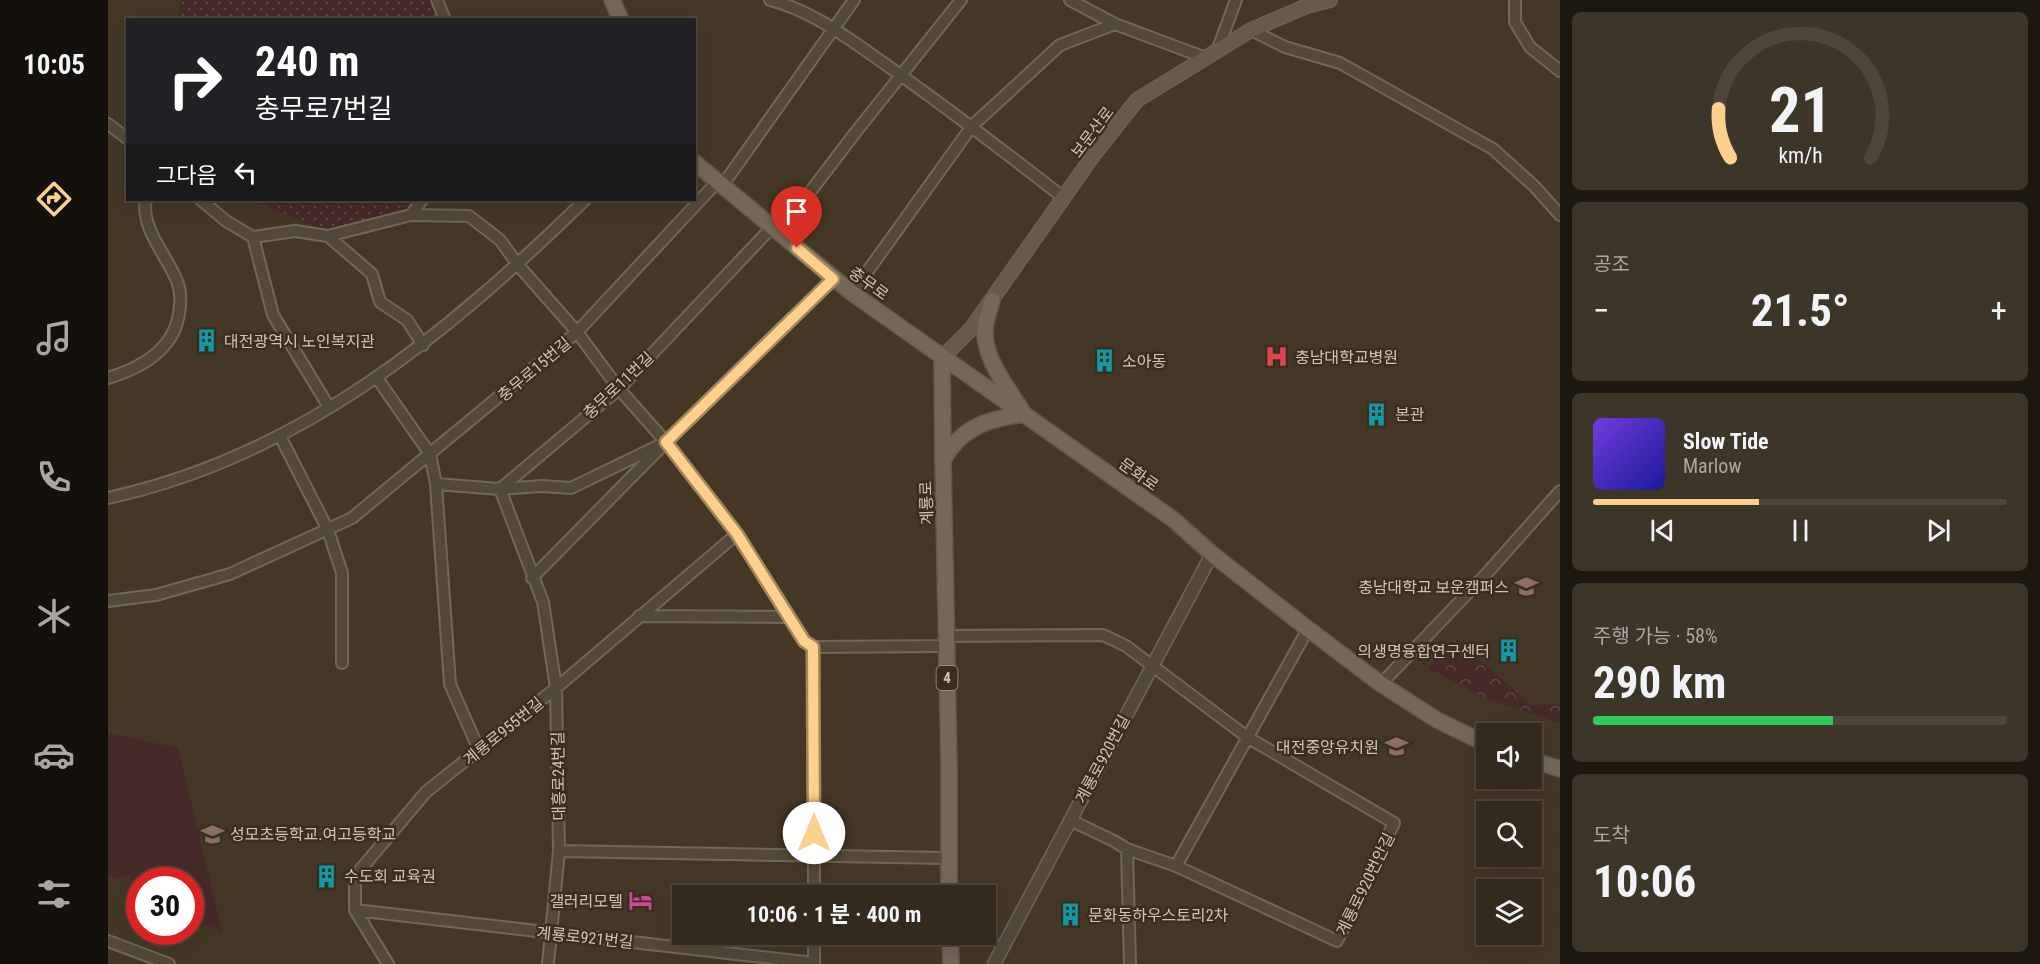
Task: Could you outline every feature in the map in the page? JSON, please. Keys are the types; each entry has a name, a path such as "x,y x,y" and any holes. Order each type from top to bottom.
{"main road":[{"path":"612,0 620,18"},
{"name":"보문산로","path":"942,358 971,329 1095,153 1137,100 1251,30 1307,6 1330,0"},
{"name":"충무로","path":"696,164 833,279 942,358"},
{"path":"943,460 951,446 964,433 980,424 1024,414 988,352 985,329 992,300"},
{"name":"문화로","path":"942,358 1174,520 1212,554 1381,684 1437,720 1476,739"},
{"name":"계룡로","path":"942,358 949,766 949,885"},
{"path":"1542,763 1560,769"},
{"path":"950,945 951,964"}],"street":[{"path":"437,0 444,18"},
{"path":"770,0 791,5 833,28 972,126 1064,198"},
{"name":"충무로15번길","path":"108,601 156,595 230,574 352,518 577,332 720,184 854,0"},
{"name":"충무로11번길","path":"500,489 619,390 776,230 961,0"},
{"path":"1070,0 1115,24 1211,55 1235,3 1245,0"},
{"path":"1515,0 1515,22 1530,47 1560,70"},
{"path":"852,293 972,126 1060,45 1115,24"},
{"path":"1251,30 1285,47 1340,63 1493,149 1534,186 1560,215"},
{"path":"109,129 126,138"},
{"path":"108,378 147,362 171,338 178,322 181,301 178,283 151,230 144,208 146,201"},
{"path":"202,201 226,221 254,237 295,231 328,236 411,215 469,216 500,240 518,265 577,332 619,390 666,442 737,534 804,641 813,647 947,641"},
{"path":"411,215 422,201"},
{"path":"108,498 175,481 232,460 280,436 377,378 423,345 518,265 584,201"},
{"path":"328,236 372,274 380,302 407,320 423,345"},
{"path":"254,237 273,315 329,407"},
{"path":"532,578 666,442 833,279"},
{"path":"377,378 430,454 436,484 450,684 479,750"},
{"path":"280,436 328,530 342,573 342,663"},
{"path":"436,484 500,489 542,486 571,488 666,442"},
{"name":"대흥로24번길","path":"500,489 543,602 556,688 559,851 548,964"},
{"path":"1381,684 1488,572 1560,491"},
{"name":"계룡로955번길","path":"355,910 355,876 426,792 556,688 737,534"},
{"name":"계룡로920번길","path":"994,964 1212,554"},
{"path":"639,616 789,617"},
{"path":"1176,866 1308,629"},
{"name":"계룡로920번안길","path":"947,641 1103,635 1126,646 1247,737 1394,824 1337,941 1176,866 1127,849 1070,820"},
{"path":"813,647 814,885"},
{"path":"1127,849 1130,964"},
{"path":"559,851 948,858"},
{"path":"355,910 388,964"},
{"name":"계룡로921번길","path":"355,910 814,963"},
{"path":"108,941 169,964"},
{"path":"814,945 814,963"}],"green space":[{"path":"181,0 434,0 440,18 178,18"},
{"path":"255,201 414,201 409,208 364,230 319,229"},
{"path":"1456,638 1532,706 1560,703 1560,723 1487,699 1428,668"},
{"path":"108,733 178,748 222,931 204,924 204,867 126,867 126,876 108,878"}],"place":[{"name":"대전광역시 노인복지관","path":"206,341"},
{"name":"충남대학교병원","path":"1277,357"},
{"name":"소아동","path":"1104,361"},
{"name":"본관","path":"1377,414"},
{"name":"충남대학교 보운캠퍼스","path":"1527,587"},
{"name":"의생명융합연구센터","path":"1508,651"},
{"name":"대전중앙유치원","path":"1397,747"},
{"name":"성모초등학교.여고등학교","path":"212,834"},
{"name":"수도회 교육권","path":"326,876"},
{"name":"갤러리모텔","path":"641,901"},
{"name":"문화동하우스토리2차","path":"1070,915"}],"route":[{"path":"797,248 833,279 666,442 737,534 804,641 813,647 814,833"}]}
